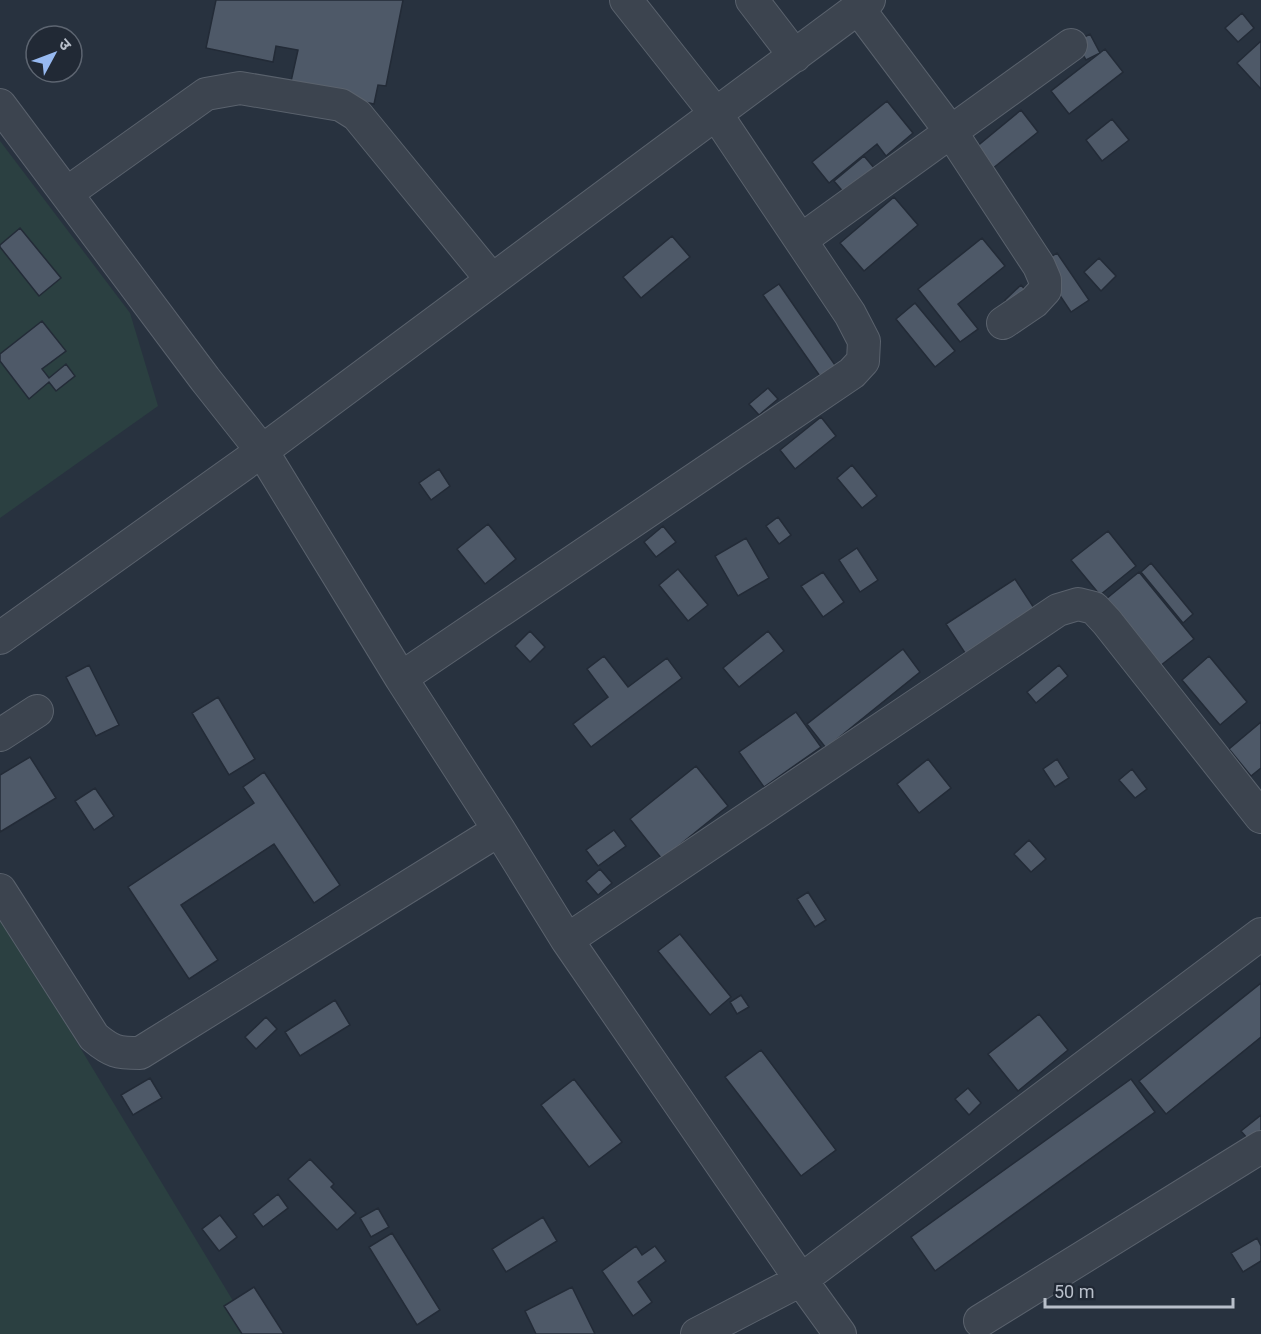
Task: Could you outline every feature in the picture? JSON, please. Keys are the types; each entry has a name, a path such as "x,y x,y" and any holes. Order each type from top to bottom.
{"street":[{"path":"401,678 852,373 863,361 864,341 850,314 716,114 626,0"},
{"path":"752,0 795,56"},
{"path":"0,638 262,451 863,4 1039,266 1045,290 1034,302 1003,323"},
{"path":"801,240 1071,45"},
{"path":"67,193 206,94 240,88 341,105 357,115 492,280"},
{"path":"0,105 205,379 262,451 401,678 567,940 840,1334"},
{"path":"567,940 1058,610 1078,604 1094,608 1107,622 1261,817"},
{"path":"0,735 37,711"},
{"path":"0,890 93,1037 109,1050 140,1053 499,830"},
{"path":"697,1334 801,1280 1261,934"},
{"path":"980,1321 1261,1148"}],"green space":[{"path":"0,141 130,313 158,406 0,518"},
{"path":"0,915 253,1334 0,1334"}],"building":[{"path":"216,0 403,0 386,86 378,85 374,104 290,86 298,50 276,46 273,62 206,48"},
{"path":"1242,13 1254,28 1238,42 1225,28"},
{"path":"1090,34 1100,53 1086,60 1075,42"},
{"path":"1261,41 1261,89 1237,63"},
{"path":"1105,49 1123,72 1069,114 1051,91"},
{"path":"887,101 913,133 886,156 877,144 829,183 812,162"},
{"path":"1021,110 1038,132 992,169 975,148"},
{"path":"1112,119 1129,140 1102,161 1086,140"},
{"path":"864,156 875,169 845,194 834,181"},
{"path":"894,197 918,225 864,271 840,243"},
{"path":"20,228 61,278 39,296 0,247"},
{"path":"672,236 690,257 641,298 623,277"},
{"path":"982,238 1005,266 958,304 978,329 960,342 918,289"},
{"path":"1057,253 1089,300 1071,312 1039,264"},
{"path":"1099,258 1116,276 1101,291 1084,272"},
{"path":"779,284 844,378 829,389 763,295"},
{"path":"1021,285 1029,294 1013,309 1005,300"},
{"path":"915,303 955,351 935,367 896,319"},
{"path":"42,321 66,351 42,369 49,378 66,364 75,376 56,391 49,382 29,399 0,361 0,354"},
{"path":"768,388 778,399 759,415 749,404"},
{"path":"821,417 836,436 795,469 780,450"},
{"path":"852,465 877,496 862,508 837,478"},
{"path":"439,469 450,486 431,500 419,483"},
{"path":"778,517 791,535 779,544 766,526"},
{"path":"488,524 516,559 485,584 457,549"},
{"path":"663,526 676,542 656,557 644,542"},
{"path":"1108,531 1136,566 1100,595 1071,560"},
{"path":"746,538 769,578 738,596 715,556"},
{"path":"857,548 878,580 860,592 839,560"},
{"path":"1151,563 1193,614 1183,623 1141,572"},
{"path":"678,569 708,605 688,621 659,585"},
{"path":"823,572 844,602 823,617 801,586"},
{"path":"1139,572 1194,639 1160,666 1106,599"},
{"path":"1015,579 1036,611 967,656 946,624"},
{"path":"530,631 545,647 530,662 515,646"},
{"path":"768,631 784,651 739,687 723,668"},
{"path":"903,649 920,672 826,748 807,724"},
{"path":"604,656 628,687 667,658 682,678 591,747 573,724 608,697 587,669"},
{"path":"1209,656 1247,702 1220,725 1182,680"},
{"path":"89,665 119,725 96,736 66,677"},
{"path":"1059,665 1068,676 1036,703 1027,692"},
{"path":"218,697 255,759 229,775 192,713"},
{"path":"796,712 821,747 764,787 739,752"},
{"path":"1261,722 1261,768 1251,776 1229,749"},
{"path":"30,757 56,798 0,832 0,775"},
{"path":"928,759 951,788 919,813 897,784"},
{"path":"1057,759 1069,778 1055,787 1043,769"},
{"path":"696,766 728,806 662,859 630,819"},
{"path":"1132,769 1147,789 1135,798 1119,780"},
{"path":"264,772 340,885 314,903 274,844 181,905 218,960 189,979 128,887 254,803 243,787"},
{"path":"95,788 114,816 94,830 75,801"},
{"path":"614,830 626,846 598,866 586,850"},
{"path":"1029,840 1046,859 1031,872 1014,854"},
{"path":"600,869 612,883 598,895 586,881"},
{"path":"808,892 826,920 815,927 797,899"},
{"path":"680,934 731,997 710,1015 658,951"},
{"path":"1261,983 1261,1037 1166,1114 1139,1081"},
{"path":"741,995 749,1007 737,1014 730,1002"},
{"path":"335,1000 350,1025 300,1056 285,1032"},
{"path":"1039,1014 1068,1050 1018,1091 988,1054"},
{"path":"266,1017 277,1029 256,1049 245,1037"},
{"path":"761,1050 836,1150 801,1176 725,1077"},
{"path":"150,1078 162,1098 133,1115 121,1095"},
{"path":"574,1079 622,1142 589,1167 541,1105"},
{"path":"1131,1079 1155,1112 935,1271 911,1237"},
{"path":"968,1088 981,1103 969,1115 955,1099"},
{"path":"1261,1115 1261,1139 1253,1145 1241,1131"},
{"path":"310,1159 334,1184 331,1187 356,1213 337,1230 288,1179"},
{"path":"278,1194 288,1208 263,1227 253,1214"},
{"path":"378,1208 389,1227 371,1237 360,1218"},
{"path":"220,1215 237,1237 219,1251 202,1229"},
{"path":"543,1217 557,1241 506,1272 492,1249"},
{"path":"392,1233 440,1310 417,1325 369,1247"},
{"path":"1257,1238 1261,1246 1261,1261 1243,1272 1231,1253"},
{"path":"636,1246 642,1255 655,1246 666,1261 638,1282 652,1302 633,1316 602,1271"},
{"path":"254,1287 284,1334 242,1334 224,1306"},
{"path":"572,1287 595,1334 536,1334 525,1311"}]}
